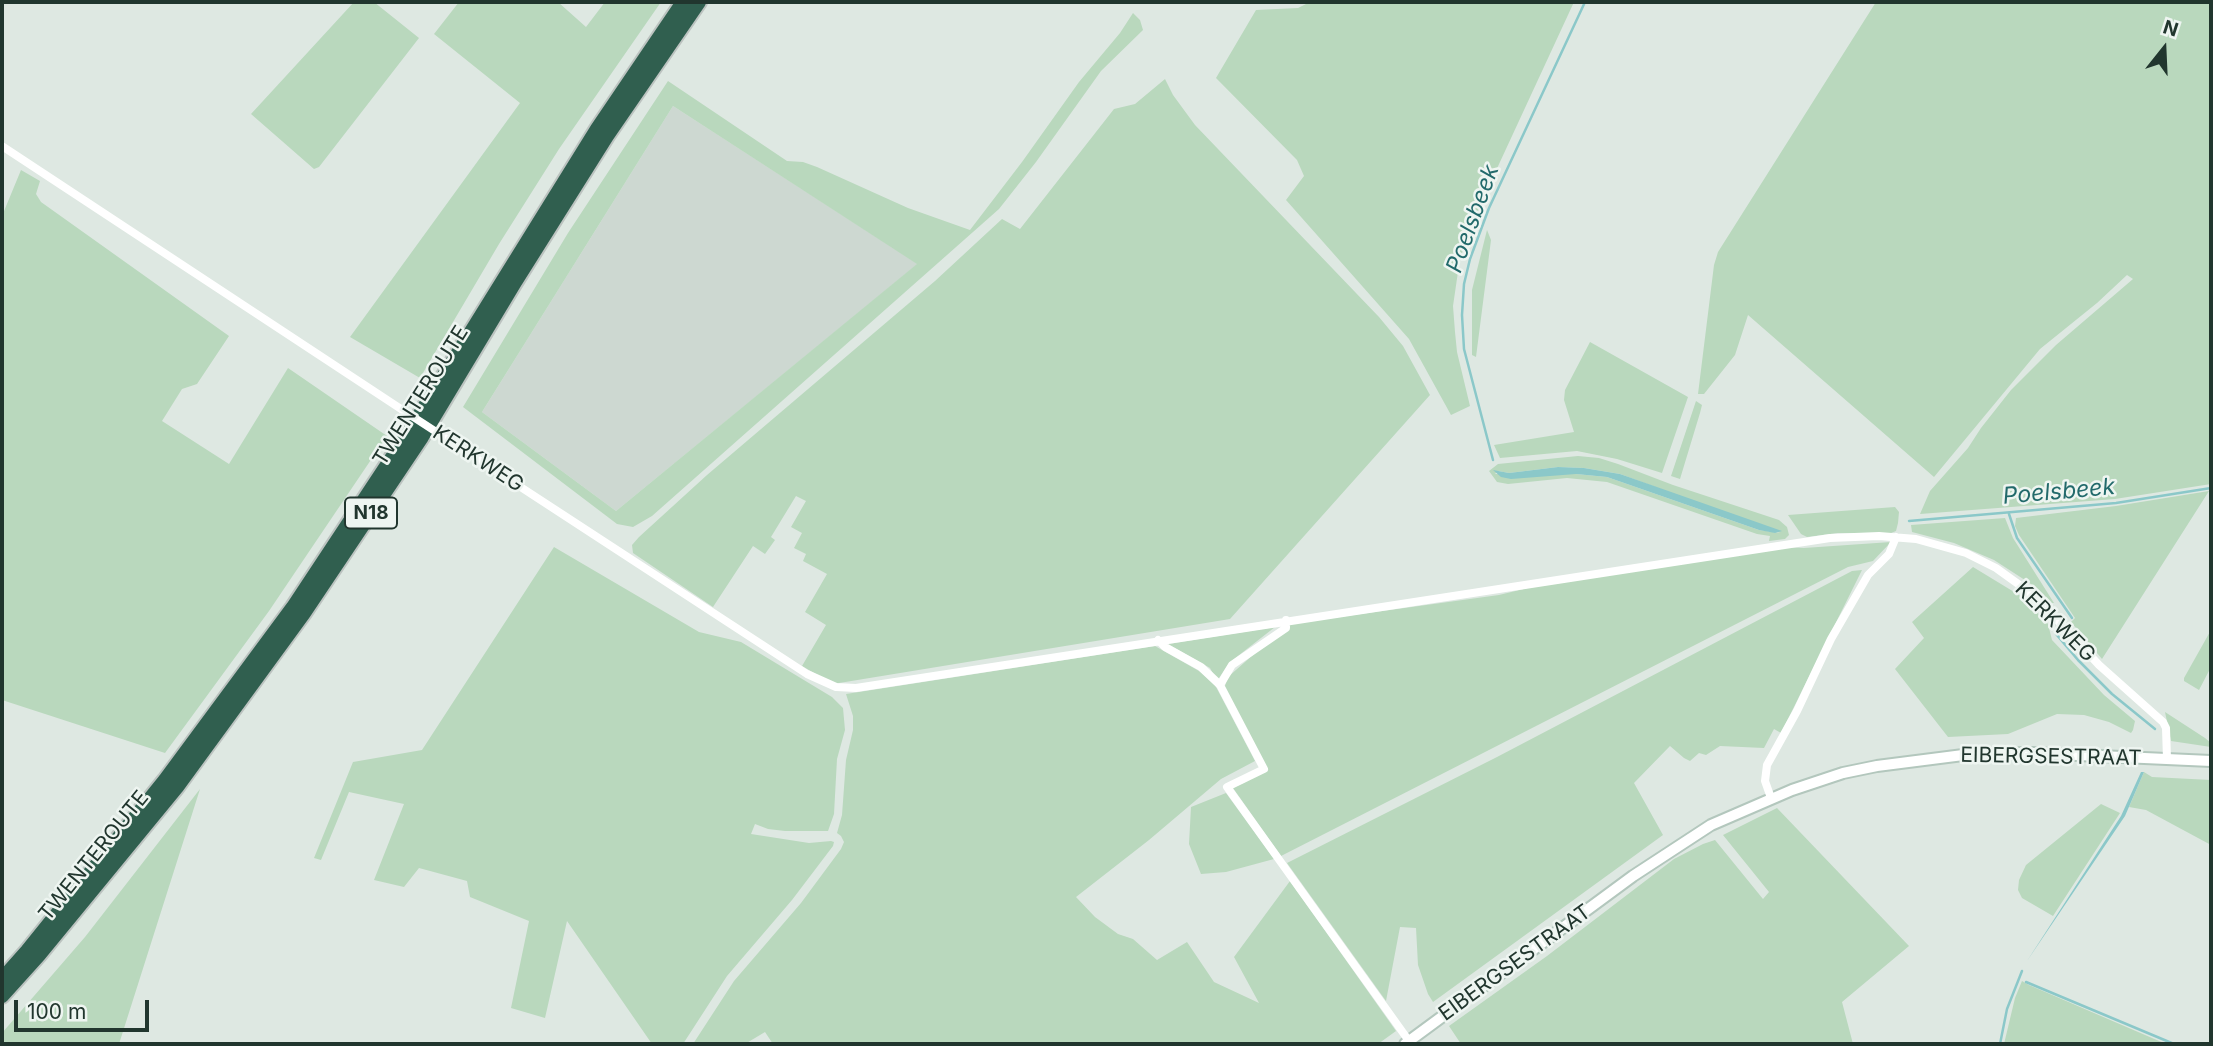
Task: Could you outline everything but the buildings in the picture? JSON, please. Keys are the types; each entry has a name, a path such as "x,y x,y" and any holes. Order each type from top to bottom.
{"highway":[{"name":"TWENTEROUTE","path":"2,979 165,780 293,607 410,430 597,129 683,2"},
{"name":"TWENTEROUTE","path":"2,996 177,787 304,613 422,437 513,284 607,136 699,2"}],"main road":[{"name":"EIBERGSESTRAAT","path":"1407,1043 1633,876 1711,825 1771,798 1843,773 1927,758 2032,753 2211,761"}],"street":[{"name":"KERKWEG","path":"2,146 807,674 836,687 856,688 1286,620 1830,538 1865,535 1929,542 1966,553 1996,568 2029,592 2099,665 2163,722 2166,728 2167,759"},
{"path":"1771,798 1765,782 1767,765 1797,711 1831,639 1868,575 1889,554 1896,537"},
{"path":"1220,685 1233,665 1286,628 1286,620"},
{"path":"1158,640 1165,647 1200,667 1220,685 1264,769 1227,787 1407,1043"}],"shaded area":[{"path":"673,106 918,264 616,511 482,412"}],"green space":[{"path":"354,2 374,2 419,38 319,167 314,169 251,114"},
{"path":"459,2 558,2 586,27 605,2 661,2 559,149 420,378 350,337 520,103 434,34"},
{"path":"1310,2 1574,2 1481,203 1460,258 1453,306 1457,352 1470,406 1451,415 1409,339 1286,200 1304,176 1297,160 1216,78 1256,10 1298,8"},
{"path":"1876,2 2211,2 2211,484 2115,499 1920,514 1930,491 1968,448 2011,390 2056,345 2133,279 2127,275 2040,349 1934,477 1748,315 1735,355 1704,394 1698,394 1714,265 1718,252"},
{"path":"1133,13 1140,20 1143,30 1101,71 999,209 652,516 633,527 617,524 463,407 568,233 668,81 787,161 803,162 817,167 908,208 970,230 1079,82","holes":["673,106 917,264 616,511 482,412"]},
{"path":"1165,79 1195,125 1379,317 1403,346 1430,395 1230,619 833,684 802,666 826,625 805,612 827,574 803,561 806,554 794,548 802,533 791,527 806,501 796,496 771,537 775,540 765,554 753,546 713,607 633,553 632,545 639,537 707,475 935,281 1002,219 1020,229 1114,109 1135,104"},
{"path":"21,170 40,181 36,194 41,202 229,336 197,384 182,389 162,421 229,464 288,368 387,436 269,611 165,753 2,700 2,216"},
{"path":"1487,230 1491,240 1476,357 1472,355 1472,290"},
{"path":"1590,342 1688,397 1662,473 1617,459 1577,451 1500,458 1494,445 1574,432 1564,400 1565,390"},
{"path":"1696,401 1702,405 1680,479 1671,476"},
{"path":"1578,456 1599,458 1779,520 1787,527 1789,535 1785,539 1769,541 1770,536 1757,534 1607,482 1567,478 1508,484 1497,482 1489,471 1498,464","holes":["1558,467 1620,474 1780,533 1759,530 1607,477 1576,474 1495,474 1498,471 1509,473"]},
{"path":"2209,491 2102,659 2071,622 2075,618 2019,535 2015,526 2016,518"},
{"path":"1895,507 1899,512 1898,523 1896,531 1891,533 1838,533 1807,537 1801,534 1788,515"},
{"path":"2005,518 2013,538 2054,603 2050,603 2031,584 1994,560 1954,543 1912,532 1911,525"},
{"path":"1891,542 1873,561 1848,567 1281,856 1233,788 1268,770 1224,689 1228,677 1288,624 1499,595 1532,587 1784,547"},
{"path":"554,547 699,632 741,642 832,697 843,708 845,730 837,759 834,814 828,831 785,831 755,824 751,834 809,843 831,841 834,842 833,846 792,900 727,976 683,1044 652,1044 567,921 545,1018 511,1008 529,921 470,897 467,881 419,868 404,887 374,880 404,804 349,792 321,860 314,858 353,762 422,750"},
{"path":"1973,567 2024,598 2048,624 2052,640 2104,695 2135,721 2131,733 2109,722 2084,715 2057,714 2008,734 1948,737 1895,669 1924,638 1912,622"},
{"path":"1862,570 1781,733 1774,729 1764,748 1720,746 1706,755 1699,753 1690,761 1670,746 1634,783 1663,835 1433,1002 1418,965 1416,928 1400,927 1386,1001 1287,863 1497,757 1852,571"},
{"path":"1275,627 1229,663 1217,681 1210,668 1168,644"},
{"path":"2211,630 2211,667 2199,690 2184,681 2184,678"},
{"path":"1155,646 1199,671 1215,685 1255,761 1221,779 1076,897 1095,917 1118,934 1133,939 1157,960 1187,942 1214,982 1259,1003 1234,957 1290,881 1396,1031 1378,1044 773,1044 765,1032 745,1044 693,1044 734,981 801,903 841,849 844,842 837,833 842,815 846,760 853,730 853,716 846,694"},
{"path":"2165,712 2205,738 2211,743 2211,747 2171,741"},
{"path":"2144,772 2152,777 2211,780 2211,845 2146,810 2129,807"},
{"path":"200,789 119,1044 2,1044 2,1033 85,937"},
{"path":"1226,793 1274,859 1226,872 1201,874 1189,844 1191,807"},
{"path":"2101,804 2120,813 2053,916 2022,898 2018,890 2019,880 2026,865"},
{"path":"1777,808 1909,946 1842,1002 1853,1044 1461,1044 1449,1026 1547,956 1674,859 1703,844 1715,840 1763,899 1769,892 1723,835"},
{"path":"2022,981 2029,985 2166,1044 2004,1044"}],"water":[{"path":"1558,467 1620,474 1782,531 1775,533 1759,530 1607,477 1576,474 1511,479 1501,477 1493,470 1509,473"},
{"path":"2141,772 2144,772 2125,816 2027,961 2121,816"}],"waterway":[{"name":"Poelsbeek","path":"1493,460 1464,349 1464,284 1470,259 1489,208 1585,2"},
{"name":"Poelsbeek","path":"1909,521 2116,503 2211,488"},
{"path":"2009,514 2017,538 2072,618"},
{"path":"2056,634 2112,694 2155,729"},
{"path":"2000,1044 2007,1009 2022,971"},
{"path":"2026,982 2174,1044"}]}
